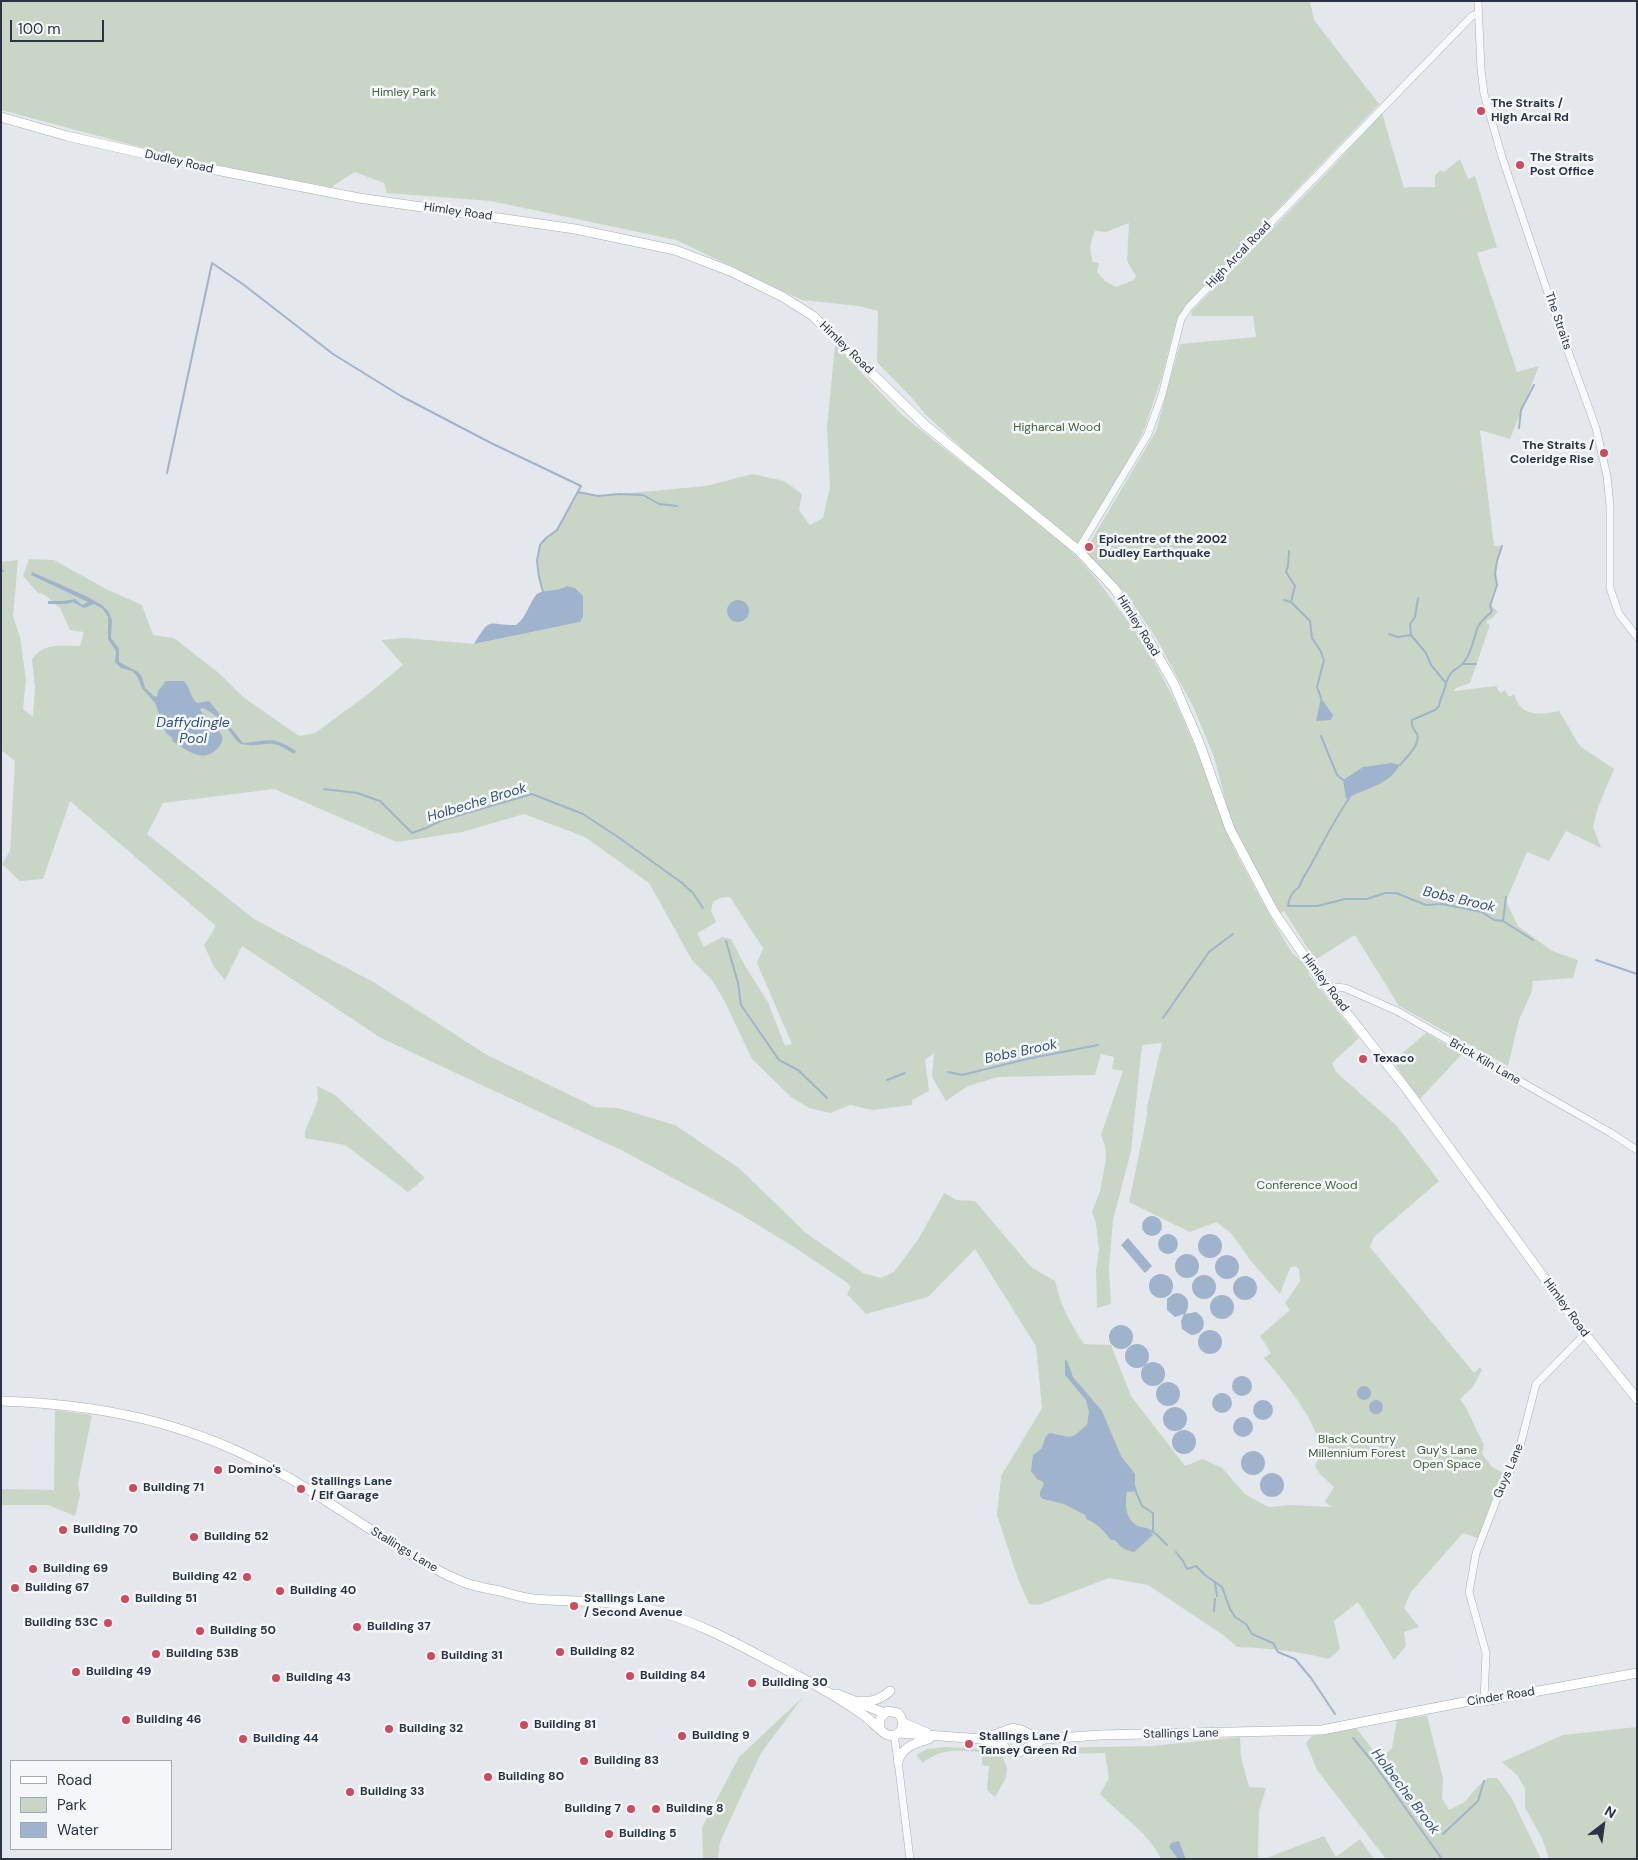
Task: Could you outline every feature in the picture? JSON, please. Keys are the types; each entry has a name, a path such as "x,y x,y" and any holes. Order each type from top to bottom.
{"main road":[{"name":"Dudley Road","path":"1,117 67,136 206,168 359,198"},
{"name":"Himley Road","path":"359,198 620,237 675,250 747,279 783,297 813,316 924,425 1078,550 1114,588 1142,629 1174,684 1199,742 1230,829 1274,912 1329,989 1408,1091 1585,1334 1637,1399"},
{"name":"Stallings Lane","path":"1,1401 126,1413 182,1429 229,1446 260,1461 432,1567 468,1584 532,1599 585,1600 649,1609 702,1627 814,1684"},
{"name":"Cinder Road","path":"1322,1730 1464,1702 1637,1673"},
{"path":"814,1684 884,1713"},
{"path":"814,1684 865,1716 886,1734 983,1739 1004,1747 1012,1753 1025,1749 1028,1740 1024,1732 1013,1728 983,1739"},
{"path":"855,1701 872,1702 890,1691"},
{"path":"880,1729 880,1718 890,1710 898,1712 904,1723 937,1737"},
{"path":"896,1734 903,1727 904,1723"},
{"name":"Stallings Lane","path":"1025,1749 1041,1740 1100,1736 1322,1730"},
{"path":"1004,1747 1002,1742 1005,1732"},
{"name":"Stallings Lane","path":"1024,1732 1041,1740"},
{"path":"898,1760 901,1753 907,1748 918,1742 937,1737"}],"street":[{"name":"The Straits","path":"1478,1 1484,94 1502,157 1560,329 1596,428 1607,476 1610,506 1610,588 1619,614 1637,637"},
{"name":"High Arcal Road","path":"1078,550 1148,434 1162,395 1181,319 1189,307 1472,16 1479,12"},
{"name":"Brick Kiln Lane","path":"1329,989 1334,987 1345,988 1397,1011 1612,1133 1637,1150"},
{"name":"Guys Lane","path":"1484,1700 1486,1653 1470,1595 1476,1552 1496,1501 1518,1454 1535,1387 1585,1334"},
{"path":"896,1734 910,1859"}],"green space":[{"path":"1,1 1310,1 1314,20 1379,104 1198,292 1177,318 1162,376 1144,430 1120,476 1078,545 978,463 925,414 877,362 878,311 859,306 802,300 676,240 491,201 387,193 384,183 355,172 331,187 251,172 170,155 1,110","holes":["1129,223 1127,261 1136,276 1134,280 1116,287 1105,281 1097,272 1099,263 1093,262 1091,254 1091,243 1095,231 1106,232"]},
{"path":"1382,113 1404,188 1435,187 1435,175 1441,170 1444,172 1460,159 1468,179 1475,176 1497,247 1477,253 1517,372 1539,366 1510,439 1480,430 1494,546 1502,546 1496,567 1497,585 1492,596 1491,605 1498,612 1490,620 1487,620 1487,624 1490,625 1470,683 1456,688 1454,691 1496,686 1500,693 1505,690 1509,697 1514,694 1521,707 1531,713 1544,714 1559,711 1580,746 1614,769 1598,807 1593,827 1601,848 1566,831 1549,861 1527,852 1506,901 1518,926 1552,951 1578,960 1573,978 1533,981 1532,991 1519,1020 1508,1066 1399,1006 1355,935 1315,960 1284,911 1280,913 1232,825 1214,757 1193,706 1156,638 1127,595 1085,551 1156,431 1180,344 1256,337 1253,316 1191,316 1192,311 1325,175","holes":["1391,763 1346,799 1363,767"]},
{"path":"835,345 902,415 1067,546 1095,577 1145,644 1176,703 1198,754 1235,851 1265,907 1292,953 1306,965 1309,975 1359,1038 1332,1063 1336,1072 1396,1125 1439,1181 1374,1237 1370,1247 1474,1373 1480,1367 1482,1370 1473,1387 1460,1399 1484,1445 1482,1454 1492,1467 1504,1473 1499,1481 1478,1538 1463,1533 1411,1592 1404,1608 1419,1627 1404,1632 1406,1646 1394,1660 1358,1602 1334,1621 1340,1649 1329,1659 1283,1650 1237,1647 1223,1635 1148,1585 1109,1578 1038,1605 1029,1604 1018,1579 997,1515 1001,1476 1042,1408 1036,1346 975,1249 928,1297 866,1314 847,1294 851,1287 846,1282 742,1215 623,1151 381,1038 242,946 225,980 214,967 204,945 216,926 70,801 43,879 20,881 2,864 10,851 15,761 1,750 1,562 18,560 13,616 20,637 26,680 23,709 33,717 35,687 32,659 48,647 80,646 84,632 70,630 60,608 45,595 37,592 23,576 29,559 54,560 106,589 142,605 153,635 174,638 220,674 243,697 299,736 315,733 367,695 403,665 381,640 405,638 475,644 580,622 562,590 543,592 538,566 542,541 557,530 578,492 598,496 706,486 753,474 784,481 802,494 799,510 810,525 823,518 830,487 827,427","holes":["274,789 397,842 462,832 524,814 585,837 649,883 692,960 712,980 725,1002 752,1059 791,1097 809,1108 830,1113 850,1105 872,1110 912,1105 912,1100 929,1091 925,1060 934,1053 932,1077 946,1101 968,1086 998,1077 1095,1075 1101,1054 1114,1057 1112,1069 1123,1071 1101,1135 1105,1146 1106,1159 1100,1191 1092,1212 1096,1223 1099,1250 1096,1271 1097,1308 1111,1304 1109,1268 1113,1220 1131,1151 1142,1045 1162,1043 1147,1107 1147,1116 1129,1202 1190,1232 1216,1222 1231,1233 1250,1260 1280,1294 1290,1268 1295,1266 1299,1269 1300,1281 1285,1303 1290,1310 1260,1336 1271,1353 1264,1358 1298,1401 1313,1427 1320,1451 1315,1466 1320,1474 1334,1487 1325,1502 1332,1507 1291,1505 1268,1507 1245,1494 1222,1468 1203,1459 1185,1466 1131,1396 1111,1345 1084,1344 1066,1314 1055,1281 1031,1267 975,1201 957,1200 944,1193 919,1238 894,1272 881,1278 863,1273 806,1233 740,1169 675,1125 618,1108 595,1107 487,1055 375,983 254,919 147,834 163,803","730,897 763,948 757,963 792,1044 785,1046 768,1002 745,966 731,939 722,937 704,947 697,933 715,923 716,921 711,911 713,902 720,898","1379,1401 1383,1406 1378,1413 1373,1413 1369,1408 1371,1402"]},
{"path":"1426,1033 1462,1054 1419,1100 1393,1061"},
{"path":"317,1086 335,1095 425,1178 408,1192 345,1145 305,1138 305,1131 318,1100"},
{"path":"55,1410 92,1415 78,1484 80,1495 75,1516 48,1505 1,1505 1,1489 54,1490"},
{"path":"803,1697 761,1753 720,1842 718,1859 703,1859 702,1827 739,1757"},
{"path":"1427,1716 1443,1778 1442,1798 1449,1810 1465,1802 1476,1788 1488,1778 1497,1778 1511,1797 1541,1859 1386,1859 1317,1770 1306,1743 1312,1736 1356,1728 1380,1759 1392,1748 1397,1720"},
{"path":"1637,1727 1637,1859 1549,1859 1542,1838 1525,1808 1525,1789 1518,1776 1502,1762 1563,1735"},
{"path":"1240,1737 1241,1757 1249,1787 1266,1788 1259,1811 1258,1859 1186,1859 1181,1846 1169,1847 1178,1859 1161,1859 1150,1841 1100,1794 1109,1778 1105,1753 1026,1755 1044,1748 1152,1746"},
{"path":"947,1747 996,1750 1002,1755 1007,1768 1006,1778 995,1797 987,1790 989,1766 982,1765 982,1752 944,1752 923,1763 916,1755 927,1749"},
{"path":"1324,1836 1336,1857 1360,1839 1374,1859 1264,1859"}],"water":[{"name":"Daffydingle Pool","path":"32,572 86,596 102,605 108,611 112,620 111,638 119,649 119,662 138,672 142,677 145,688 154,696 157,697 158,691 166,681 184,681 195,701 197,703 209,701 243,743 265,740 276,741 296,751 294,754 278,745 241,744 213,714 202,708 200,710 222,736 221,744 218,748 212,753 201,756 173,742 172,738 166,733 155,703 142,688 137,676 132,671 121,668 115,662 116,651 108,639 108,617 103,609 94,604 84,608 73,602 67,604 48,604 48,601 75,599 82,605 88,602 31,575"},
{"path":"567,586 575,588 583,596 583,617 580,622 474,644 488,625 516,625 522,619 538,593"},
{"path":"738,600 746,603 749,611 746,619 738,622 730,619 727,611 730,603"},
{"path":"1321,698 1333,715 1331,720 1316,721"},
{"path":"1391,763 1400,765 1389,778 1346,799 1343,780 1363,767"},
{"path":"1152,1216 1159,1219 1162,1226 1159,1233 1152,1236 1145,1233 1142,1226 1145,1219"},
{"path":"1168,1234 1175,1237 1178,1244 1175,1251 1168,1254 1161,1251 1158,1244 1161,1237"},
{"path":"1210,1234 1218,1238 1222,1246 1218,1254 1210,1258 1202,1254 1198,1246 1202,1238"},
{"path":"1128,1238 1152,1266 1145,1273 1121,1245"},
{"path":"1187,1254 1195,1258 1199,1266 1195,1274 1187,1278 1179,1274 1175,1266 1179,1258"},
{"path":"1227,1255 1235,1259 1239,1267 1235,1275 1227,1279 1219,1275 1215,1267 1219,1259"},
{"path":"1161,1274 1169,1278 1173,1286 1169,1294 1161,1298 1153,1294 1149,1286 1153,1278"},
{"path":"1204,1275 1212,1279 1216,1287 1212,1295 1204,1299 1196,1295 1192,1287 1196,1279"},
{"path":"1245,1276 1253,1280 1257,1288 1253,1296 1245,1300 1237,1296 1233,1288 1237,1280"},
{"path":"1177,1293 1184,1296 1188,1301 1185,1314 1196,1312 1203,1319 1204,1326 1200,1332 1191,1335 1182,1329 1181,1321 1184,1314 1175,1317 1167,1310 1167,1299"},
{"path":"1222,1295 1230,1299 1234,1307 1230,1315 1222,1319 1214,1315 1210,1307 1214,1299"},
{"path":"1121,1325 1129,1329 1133,1337 1129,1345 1121,1349 1113,1345 1109,1337 1113,1329"},
{"path":"1210,1330 1218,1334 1222,1342 1218,1350 1210,1354 1202,1350 1198,1342 1202,1334"},
{"path":"1137,1344 1145,1348 1149,1356 1145,1364 1137,1368 1129,1364 1125,1356 1129,1348"},
{"path":"1065,1360 1073,1377 1102,1411 1121,1456 1135,1474 1137,1491 1127,1492 1128,1516 1135,1524 1147,1528 1153,1535 1134,1552 1123,1548 1115,1540 1111,1540 1100,1527 1086,1519 1085,1515 1064,1504 1043,1499 1040,1496 1040,1492 1044,1484 1031,1471 1033,1455 1041,1449 1045,1438 1050,1433 1069,1437 1075,1435 1087,1425 1089,1412 1086,1400 1065,1375"},
{"path":"1153,1362 1161,1366 1165,1374 1161,1382 1153,1386 1145,1382 1141,1374 1145,1366"},
{"path":"1242,1376 1249,1379 1252,1386 1249,1393 1242,1396 1235,1393 1232,1386 1235,1379"},
{"path":"1168,1382 1176,1386 1180,1394 1176,1402 1168,1406 1160,1402 1156,1394 1160,1386"},
{"path":"1364,1386 1369,1388 1371,1393 1369,1398 1364,1400 1359,1398 1357,1393 1359,1388"},
{"path":"1222,1393 1229,1396 1232,1403 1229,1410 1222,1413 1215,1410 1212,1403 1215,1396"},
{"path":"1263,1400 1270,1403 1273,1410 1270,1417 1263,1420 1256,1417 1253,1410 1256,1403"},
{"path":"1376,1400 1381,1402 1383,1407 1381,1412 1376,1414 1371,1412 1369,1407 1371,1402"},
{"path":"1175,1407 1183,1411 1187,1419 1183,1427 1175,1431 1167,1427 1163,1419 1167,1411"},
{"path":"1243,1417 1250,1420 1253,1427 1250,1434 1243,1437 1236,1434 1233,1427 1236,1420"},
{"path":"1184,1430 1192,1434 1196,1442 1192,1450 1184,1454 1176,1450 1172,1442 1176,1434"},
{"path":"1253,1451 1261,1455 1265,1463 1261,1471 1253,1475 1245,1471 1241,1463 1245,1455"},
{"path":"1272,1473 1280,1477 1284,1485 1280,1493 1272,1497 1264,1493 1260,1485 1264,1477"},
{"path":"1179,1841 1186,1859 1178,1859 1169,1847 1171,1843"}],"waterway":[{"path":"167,473 212,263 244,285 333,354 401,396 491,443 581,486 557,530 540,545 537,561 543,592"},
{"path":"1519,428 1521,410 1534,385"},
{"path":"578,492 598,496 619,494 643,495 659,504 677,506"},
{"path":"1446,683 1452,672 1466,659 1478,626 1492,611 1490,606 1497,585 1495,574 1502,546"},
{"path":"1289,551 1286,572 1295,586 1291,602 1310,621 1312,638 1324,660 1317,687 1321,698"},
{"path":"1400,765 1417,742 1418,738 1412,726 1412,720 1435,710 1439,706 1446,683 1431,665 1426,653 1411,635 1410,624 1415,617 1418,598"},
{"path":"1284,600 1291,602"},
{"path":"1389,634 1398,637 1411,635"},
{"path":"1462,664 1476,664"},
{"path":"1321,736 1337,775 1343,780"},
{"name":"Holbeche Brook","path":"324,789 357,793 380,801 412,833 443,820 532,794 583,814 618,837 682,883 693,893 703,908"},
{"name":"Bobs Brook","path":"1350,797 1330,829 1299,887 1291,895 1288,906 1317,906 1345,899 1367,899 1385,893 1396,893 1426,905 1442,904 1482,912 1494,920 1503,921 1533,940"},
{"path":"1503,921 1506,897"},
{"name":"Bobs Brook","path":"1163,1018 1209,952 1233,934"},
{"name":"Holbeche Brook","path":"726,941 738,983 741,1005 779,1060 798,1070 827,1098"},
{"name":"Bobs Brook","path":"1596,960 1637,974"},
{"name":"Bobs Brook","path":"948,1072 962,1075 1027,1059 1098,1045"},
{"name":"Bobs Brook","path":"887,1080 905,1073"},
{"path":"1136,1492 1142,1506 1153,1513 1153,1531"},
{"name":"Holbeche Brook","path":"1149,1530 1167,1545"},
{"name":"Holbeche Brook","path":"1176,1552 1187,1569 1196,1566 1222,1587 1235,1617 1246,1624 1252,1634 1273,1643 1278,1652 1295,1659 1311,1678 1335,1714"},
{"path":"1215,1583 1217,1596"},
{"path":"1214,1611 1215,1599"},
{"name":"Holbeche Brook","path":"1353,1738 1372,1761 1442,1859"},
{"path":"1443,1834 1478,1801 1484,1781"}],"place":[{"name":"The Straits / High Arcal Rd","path":"1481,111"},
{"name":"The Straits Post Office","path":"1520,165"},
{"name":"The Straits / Coleridge Rise","path":"1604,453"},
{"name":"Epicentre of the 2002 Dudley Earthquake","path":"1089,547"},
{"name":"Texaco","path":"1363,1059"},
{"name":"Domino's","path":"218,1470"},
{"name":"Building 71","path":"133,1488"},
{"name":"Stallings Lane / Elf Garage","path":"301,1489"},
{"name":"Building 70","path":"63,1530"},
{"name":"Building 52","path":"194,1537"},
{"name":"Building 69","path":"33,1569"},
{"name":"Building 42","path":"247,1577"},
{"name":"Building 67","path":"15,1588"},
{"name":"Building 40","path":"280,1591"},
{"name":"Building 51","path":"125,1599"},
{"name":"Stallings Lane / Second Avenue","path":"574,1606"},
{"name":"Building 53C","path":"108,1623"},
{"name":"Building 37","path":"357,1627"},
{"name":"Building 50","path":"200,1631"},
{"name":"Building 82","path":"560,1652"},
{"name":"Building 53B","path":"156,1654"},
{"name":"Building 31","path":"431,1656"},
{"name":"Building 49","path":"76,1672"},
{"name":"Building 84","path":"630,1676"},
{"name":"Building 43","path":"276,1678"},
{"name":"Building 30","path":"752,1683"},
{"name":"Building 46","path":"126,1720"},
{"name":"Building 81","path":"524,1725"},
{"name":"Building 32","path":"389,1729"},
{"name":"Building 9","path":"682,1736"},
{"name":"Building 44","path":"243,1739"},
{"name":"Stallings Lane / Tansey Green Rd","path":"969,1744"},
{"name":"Building 83","path":"584,1761"},
{"name":"Building 80","path":"488,1777"},
{"name":"Building 33","path":"350,1792"},
{"name":"Building 7","path":"631,1809"},
{"name":"Building 8","path":"656,1809"},
{"name":"Building 5","path":"609,1834"}],"park label":[{"name":"Himley Park","path":"404,93"},
{"name":"Higharcal Wood","path":"1057,428"},
{"name":"Conference Wood","path":"1307,1186"},
{"name":"Black Country Millennium Forest","path":"1357,1447"},
{"name":"Guy's Lane Open Space","path":"1447,1458"}]}
